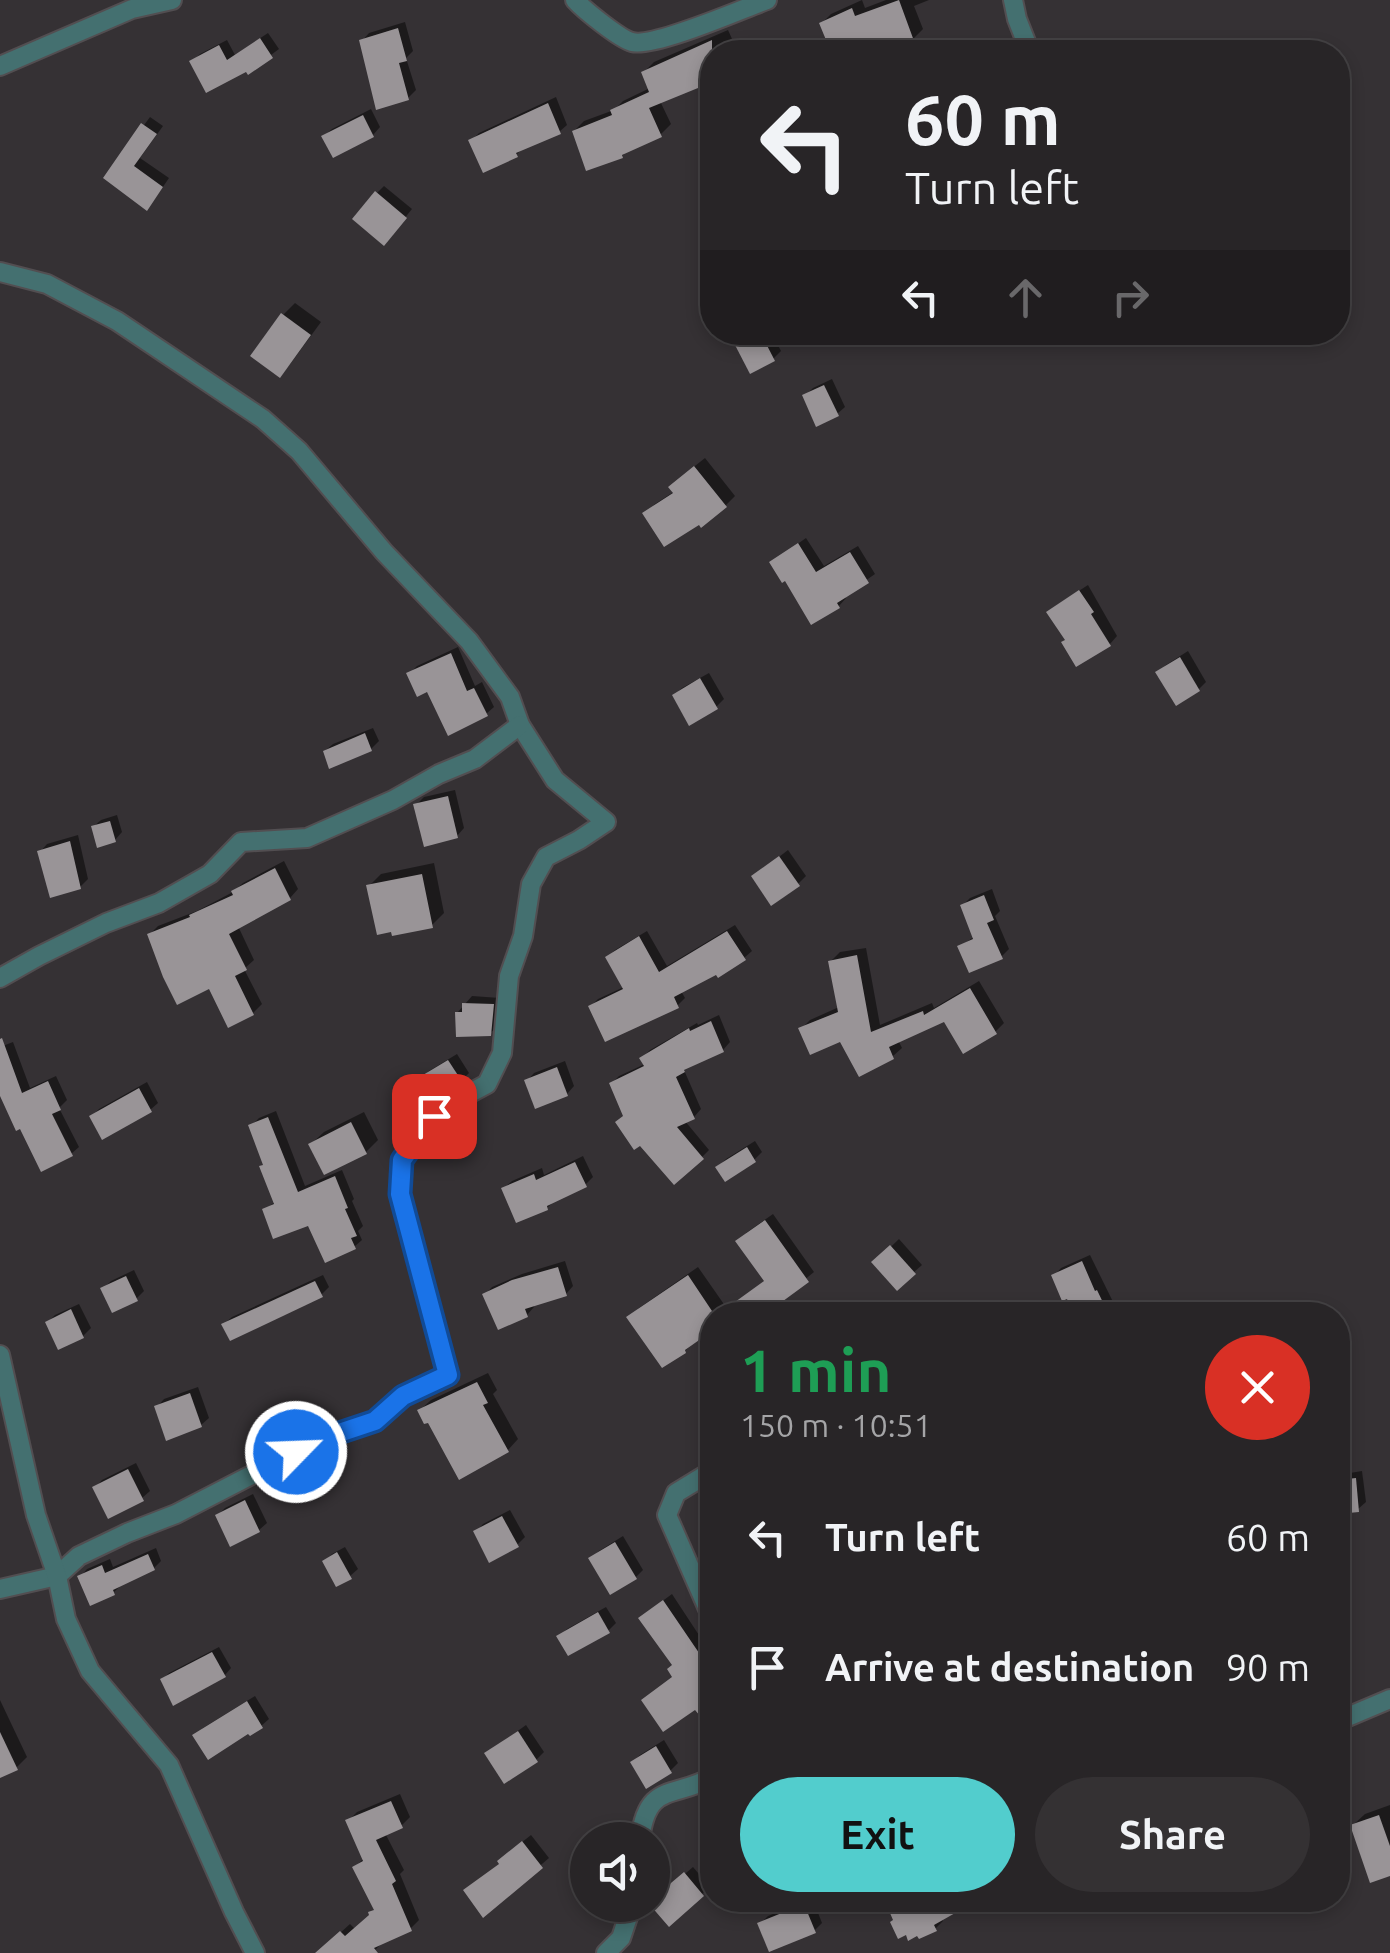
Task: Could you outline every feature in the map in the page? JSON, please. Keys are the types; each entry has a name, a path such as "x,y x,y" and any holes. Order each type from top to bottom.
{"street":[{"path":"0,66 132,9 172,0"},
{"path":"575,0 633,43 659,40 767,0"},
{"path":"1015,9 1018,40"},
{"path":"1015,9 1026,40"},
{"path":"0,272 47,284 117,322 263,419 299,451 384,552 469,641 510,697 520,726 556,780 606,822 546,857 531,884 523,936 508,976 502,1053 487,1084 434,1116 402,1160 400,1194 448,1375 403,1396 375,1421 324,1438 176,1514 79,1556 56,1576 0,1589"},
{"path":"0,978 210,874 241,842 307,838 475,759 520,726"},
{"path":"0,1355 36,1515 66,1619 90,1672 169,1766 255,1953"},
{"path":"700,1478 676,1492 667,1516 700,1591"},
{"path":"1350,1716 1390,1699"},
{"path":"644,1822 652,1803 663,1793 700,1783"},
{"path":"606,1953 622,1938 627,1922"}],"building":[{"path":"899,0 914,40 826,40 819,23 852,8 855,16"},
{"path":"398,28 407,61 399,63 409,100 376,110 359,40"},
{"path":"260,38 273,58 248,75 246,72 206,93 189,61 219,45 227,60"},
{"path":"700,45 700,93 698,88 649,108 662,137 622,155 623,158 586,171 572,131 612,115 610,110 649,92 641,72"},
{"path":"548,103 561,134 516,153 518,157 483,173 468,140"},
{"path":"363,115 374,137 333,158 321,136"},
{"path":"141,123 157,134 134,166 163,187 147,211 103,178"},
{"path":"375,191 407,218 384,246 352,219"},
{"path":"281,313 311,335 280,378 250,356"},
{"path":"735,345 767,345 775,361 750,374"},
{"path":"824,385 839,416 816,427 802,395"},
{"path":"694,466 727,507 701,528 699,525 664,547 642,513 673,493 668,487"},
{"path":"798,543 816,572 850,552 869,583 837,603 840,608 811,625 769,562"},
{"path":"1079,590 1111,646 1076,667 1061,642 1065,640 1046,612"},
{"path":"451,653 467,691 474,688 488,716 448,736 427,692 417,697 406,673"},
{"path":"1180,657 1200,691 1176,706 1155,672"},
{"path":"700,678 718,709 689,726 672,695"},
{"path":"365,733 372,751 329,769 323,751"},
{"path":"448,796 458,838 424,847 413,804"},
{"path":"110,821 116,842 97,848 91,826"},
{"path":"70,841 81,889 50,898 37,851"},
{"path":"779,856 800,886 771,906 751,876"},
{"path":"275,868 291,900 229,934 247,970 235,976 254,1015 228,1028 209,989 177,1005 147,934 233,895 231,891"},
{"path":"422,874 433,928 377,935 366,885"},
{"path":"984,895 994,920 987,923 1003,959 969,973 957,946 973,939 960,905"},
{"path":"727,931 746,960 718,978 716,975 674,997 679,1008 605,1042 588,1006 623,989 605,957 639,936 659,972"},
{"path":"857,955 871,1032 923,1011 924,1015 970,988 997,1034 963,1054 944,1022 889,1047 894,1059 859,1077 840,1042 810,1055 798,1028 838,1012 828,961"},
{"path":"462,1003 494,1004 491,1036 456,1037 455,1012 462,1012"},
{"path":"711,1021 724,1052 676,1077 695,1119 677,1127 704,1159 674,1185 640,1146 634,1150 615,1122 623,1116 609,1083 644,1066 639,1058 689,1028 690,1031"},
{"path":"2,1038 22,1093 48,1081 61,1110 52,1114 73,1156 41,1172 0,1096"},
{"path":"448,1060 463,1083 433,1102 418,1078"},
{"path":"557,1067 568,1096 535,1109 524,1080"},
{"path":"139,1088 152,1112 102,1140 89,1116"},
{"path":"268,1117 298,1192 335,1176 357,1236 351,1238 356,1249 325,1263 308,1226 273,1239 262,1209 274,1204 248,1125"},
{"path":"351,1122 367,1154 324,1175 308,1144"},
{"path":"747,1147 756,1162 725,1182 715,1167"},
{"path":"575,1162 587,1187 516,1223 501,1188 534,1174 536,1180"},
{"path":"765,1220 809,1282 782,1302 735,1302 764,1281 735,1241"},
{"path":"890,1245 916,1274 897,1291 871,1262"},
{"path":"1082,1261 1103,1302 1062,1301 1051,1275"},
{"path":"558,1267 567,1296 525,1309 528,1317 498,1330 482,1294 512,1280"},
{"path":"688,1275 706,1302 700,1302 700,1339 662,1368 626,1317"},
{"path":"126,1276 138,1301 112,1313 100,1288"},
{"path":"315,1281 323,1297 230,1341 221,1324"},
{"path":"71,1309 84,1338 58,1350 45,1322"},
{"path":"477,1382 488,1403 483,1405 509,1452 459,1480 417,1410"},
{"path":"190,1393 202,1427 166,1441 154,1406"},
{"path":"128,1469 144,1501 108,1519 92,1487"},
{"path":"1356,1478 1359,1512 1350,1513 1350,1479"},
{"path":"245,1500 260,1532 230,1547 215,1515"},
{"path":"502,1516 519,1547 489,1563 473,1531"},
{"path":"615,1542 637,1579 610,1595 588,1558"},
{"path":"337,1552 352,1579 336,1587 322,1561"},
{"path":"148,1554 155,1570 90,1606 77,1576 102,1565 105,1573"},
{"path":"663,1600 700,1654 700,1716 695,1710 663,1732 641,1700 672,1677 667,1669 672,1665 638,1618"},
{"path":"598,1612 610,1633 568,1656 556,1636"},
{"path":"212,1652 226,1677 173,1706 160,1679"},
{"path":"247,1701 263,1728 208,1760 192,1735"},
{"path":"518,1731 538,1762 504,1784 484,1753"},
{"path":"0,1732 18,1770 0,1778"},
{"path":"656,1746 672,1773 646,1789 630,1762"},
{"path":"391,1801 403,1828 376,1840 396,1881 392,1884 412,1931 374,1948 378,1953 315,1953 340,1931 345,1936 374,1910 352,1867 363,1861 345,1820"},
{"path":"1379,1815 1390,1846 1390,1876 1370,1883 1350,1825"},
{"path":"522,1841 543,1868 483,1918 463,1890"},
{"path":"684,1872 700,1891 700,1900 669,1927 665,1922 670,1922 670,1884"},
{"path":"784,1912 807,1912 816,1933 769,1952 757,1923"},
{"path":"957,1912 934,1925 937,1931 908,1941 906,1935 898,1939 890,1913"}],"route":[{"path":"296,1452 375,1421 403,1396 448,1375 400,1194 402,1160 434,1116"}]}
